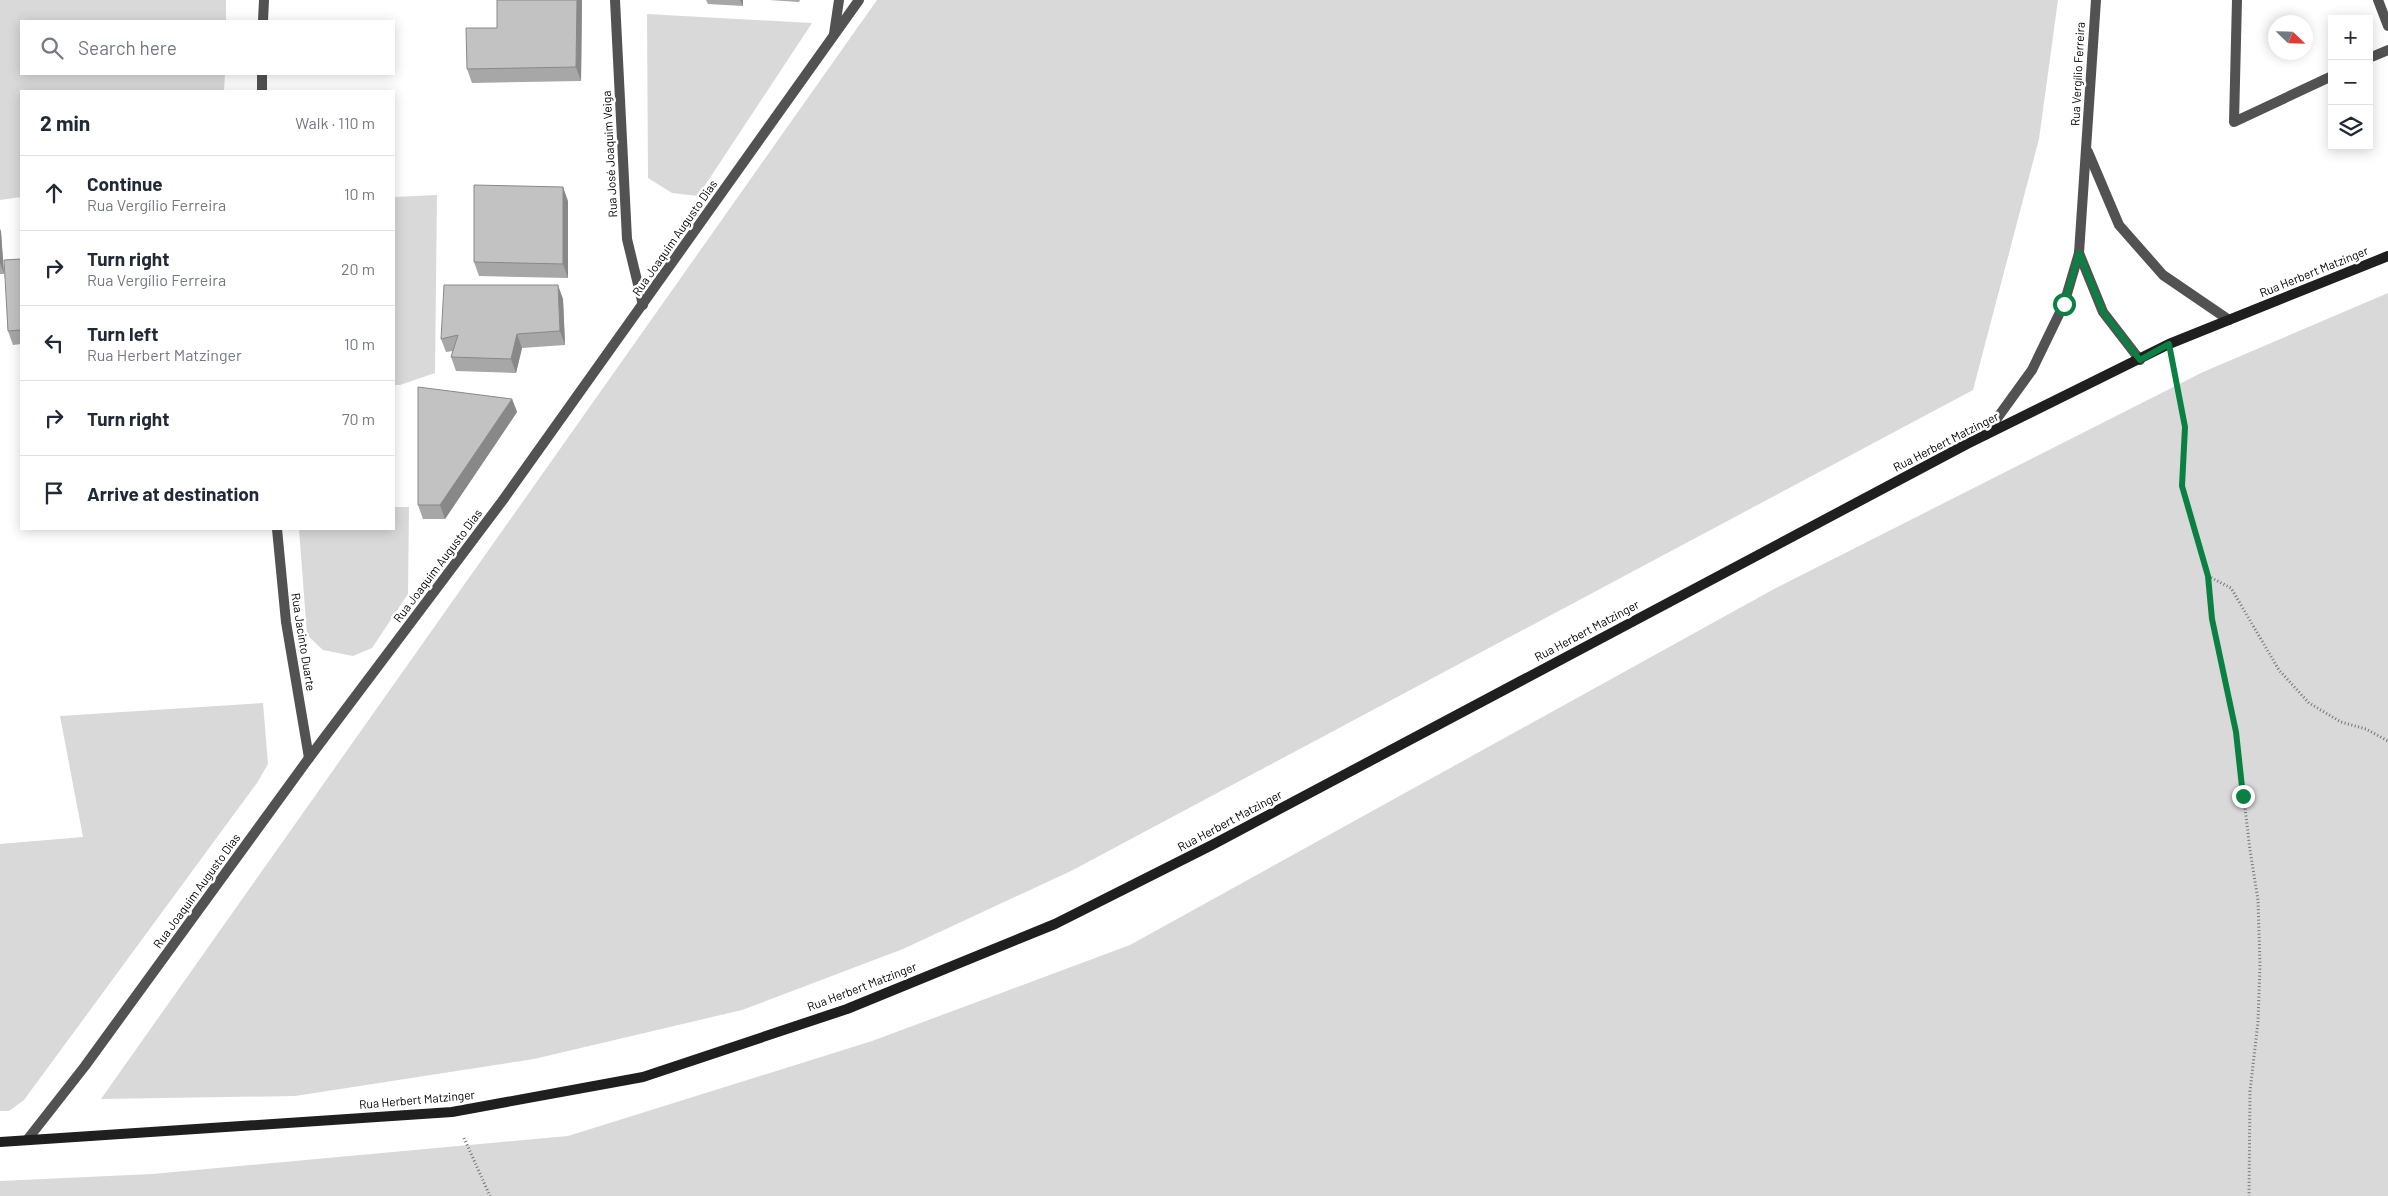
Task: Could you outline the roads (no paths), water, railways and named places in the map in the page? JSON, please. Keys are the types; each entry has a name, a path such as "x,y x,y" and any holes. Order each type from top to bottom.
{"street":[{"path":"263,20 264,0"},
{"name":"Rua José Joaquim Veiga","path":"615,0 627,239 643,305"},
{"path":"834,35 839,0"},
{"name":"Rua Joaquim Augusto Dias","path":"27,1140 85,1066 309,758 503,500 859,0"},
{"name":"Rua Vergílio Ferreira","path":"1985,435 2032,370 2064,304 2079,253 2087,149 2091,48 2096,0"},
{"path":"2237,0 2234,122 2328,78"},
{"path":"2378,0 2388,26"},
{"path":"2373,56 2388,50"},
{"path":"262,75 262,90"},
{"name":"Rua Vergílio Ferreira","path":"2087,149 2119,225 2163,275 2229,320"},
{"name":"Rua Vergílio Ferreira","path":"2079,253 2103,312 2140,360"},
{"name":"Rua Herbert Matzinger","path":"0,1142 452,1112 643,1078 847,1008 1055,924 1212,845 1985,435 2169,344 2388,256"},
{"name":"Rua Jacinto Duarte","path":"277,530 286,622 309,758"}]}
